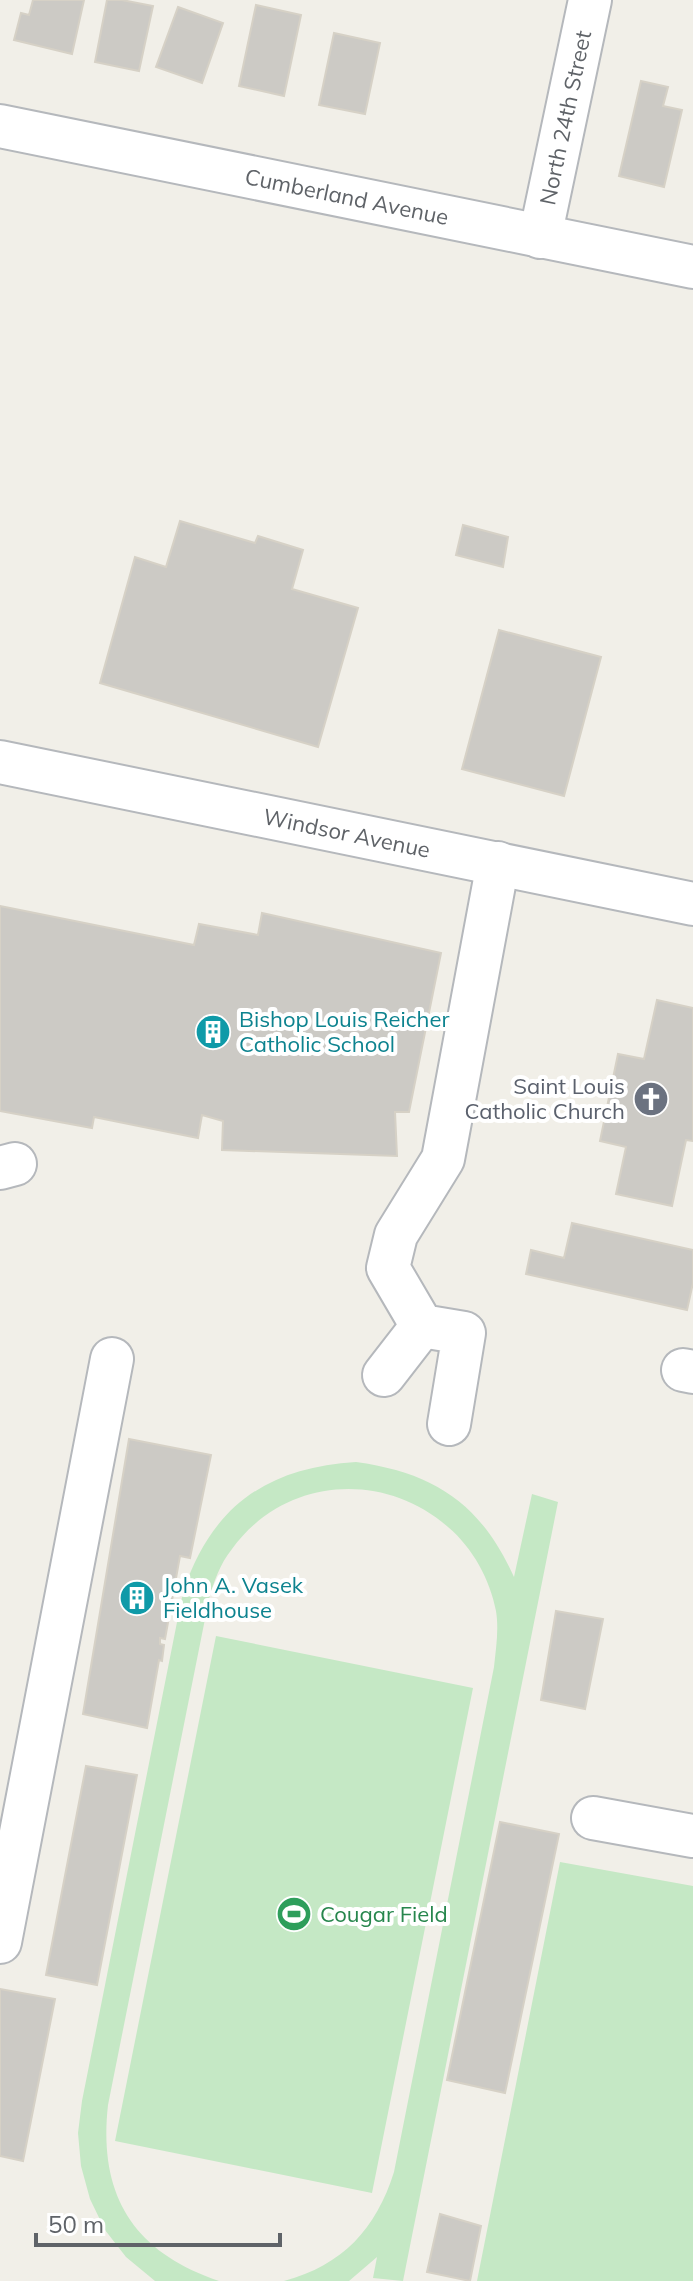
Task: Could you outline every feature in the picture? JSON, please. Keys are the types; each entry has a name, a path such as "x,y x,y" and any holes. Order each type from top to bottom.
{"street":[{"name":"North 24th Street","path":"540,237 590,0"},
{"name":"Cumberland Avenue","path":"0,126 693,267"},
{"name":"Windsor Avenue","path":"0,762 693,904"},
{"path":"422,1326 388,1268 396,1235 443,1159 498,863"},
{"path":"384,1375 422,1326"},
{"path":"422,1326 464,1333 449,1424"},
{"path":"0,1942 9,1846 112,1359"},
{"path":"593,1818 693,1836"}],"green space":[{"path":"356,1462 409,1474 452,1496 486,1530 514,1577 532,1494 558,1502 403,2281 373,2278 377,2257 349,2281 284,2281 324,2265 354,2242 378,2211 394,2172 494,1667 497,1618 479,1565 448,1527 422,1509 394,1496 365,1490 335,1490 306,1495 279,1507 254,1525 224,1561 209,1599 108,2105 106,2137 116,2193 143,2236 189,2269 219,2281 155,2281 126,2257 105,2230 90,2199 81,2166 78,2133 183,1592 210,1536 247,1497 269,1483 295,1473"},
{"name":"Cougar Field","path":"216,1636 473,1688 372,2193 115,2141"},
{"path":"560,1862 693,1886 693,2281 477,2281"}],"building":[{"path":"33,0 84,0 72,54 14,40 21,13 29,15"},
{"path":"107,0 153,6 139,71 95,62"},
{"path":"256,5 301,15 284,96 239,86"},
{"path":"178,7 223,23 202,83 156,67"},
{"path":"334,33 380,43 365,114 319,105"},
{"path":"641,81 668,87 663,106 682,110 664,187 619,176"},
{"path":"180,521 255,543 258,536 303,550 292,589 358,608 318,747 100,683 135,557 166,567"},
{"path":"463,525 508,537 503,567 456,555"},
{"path":"499,630 601,657 564,796 462,769"},
{"name":"Bishop Louis Reicher Catholic School","path":"0,906 194,945 199,924 258,935 262,913 441,953 409,1112 395,1112 397,1156 222,1150 223,1121 202,1115 198,1138 94,1117 92,1128 0,1111"},
{"name":"Saint Louis Catholic Church","path":"657,1000 693,1008 693,1141 686,1140 672,1206 616,1194 626,1147 600,1141 618,1054 644,1059"},
{"path":"572,1223 693,1250 693,1283 687,1310 526,1274 531,1250 564,1258"},
{"name":"John A. Vasek Fieldhouse","path":"129,1439 211,1455 190,1558 180,1556 165,1639 160,1638 160,1644 164,1645 162,1661 159,1660 147,1728 83,1714"},
{"path":"556,1611 603,1619 585,1709 541,1700"},
{"path":"86,1766 137,1775 97,1985 46,1975"},
{"path":"500,1822 559,1834 505,2093 447,2080"},
{"path":"0,1989 55,1999 23,2161 0,2156"},
{"path":"440,2214 481,2226 470,2281 427,2272"}],"place":[{"name":"Bishop Louis Reicher Catholic School","path":"213,1032"},
{"name":"Saint Louis Catholic Church","path":"651,1099"},
{"name":"John A. Vasek Fieldhouse","path":"137,1598"},
{"name":"Cougar Field","path":"294,1914"}]}
